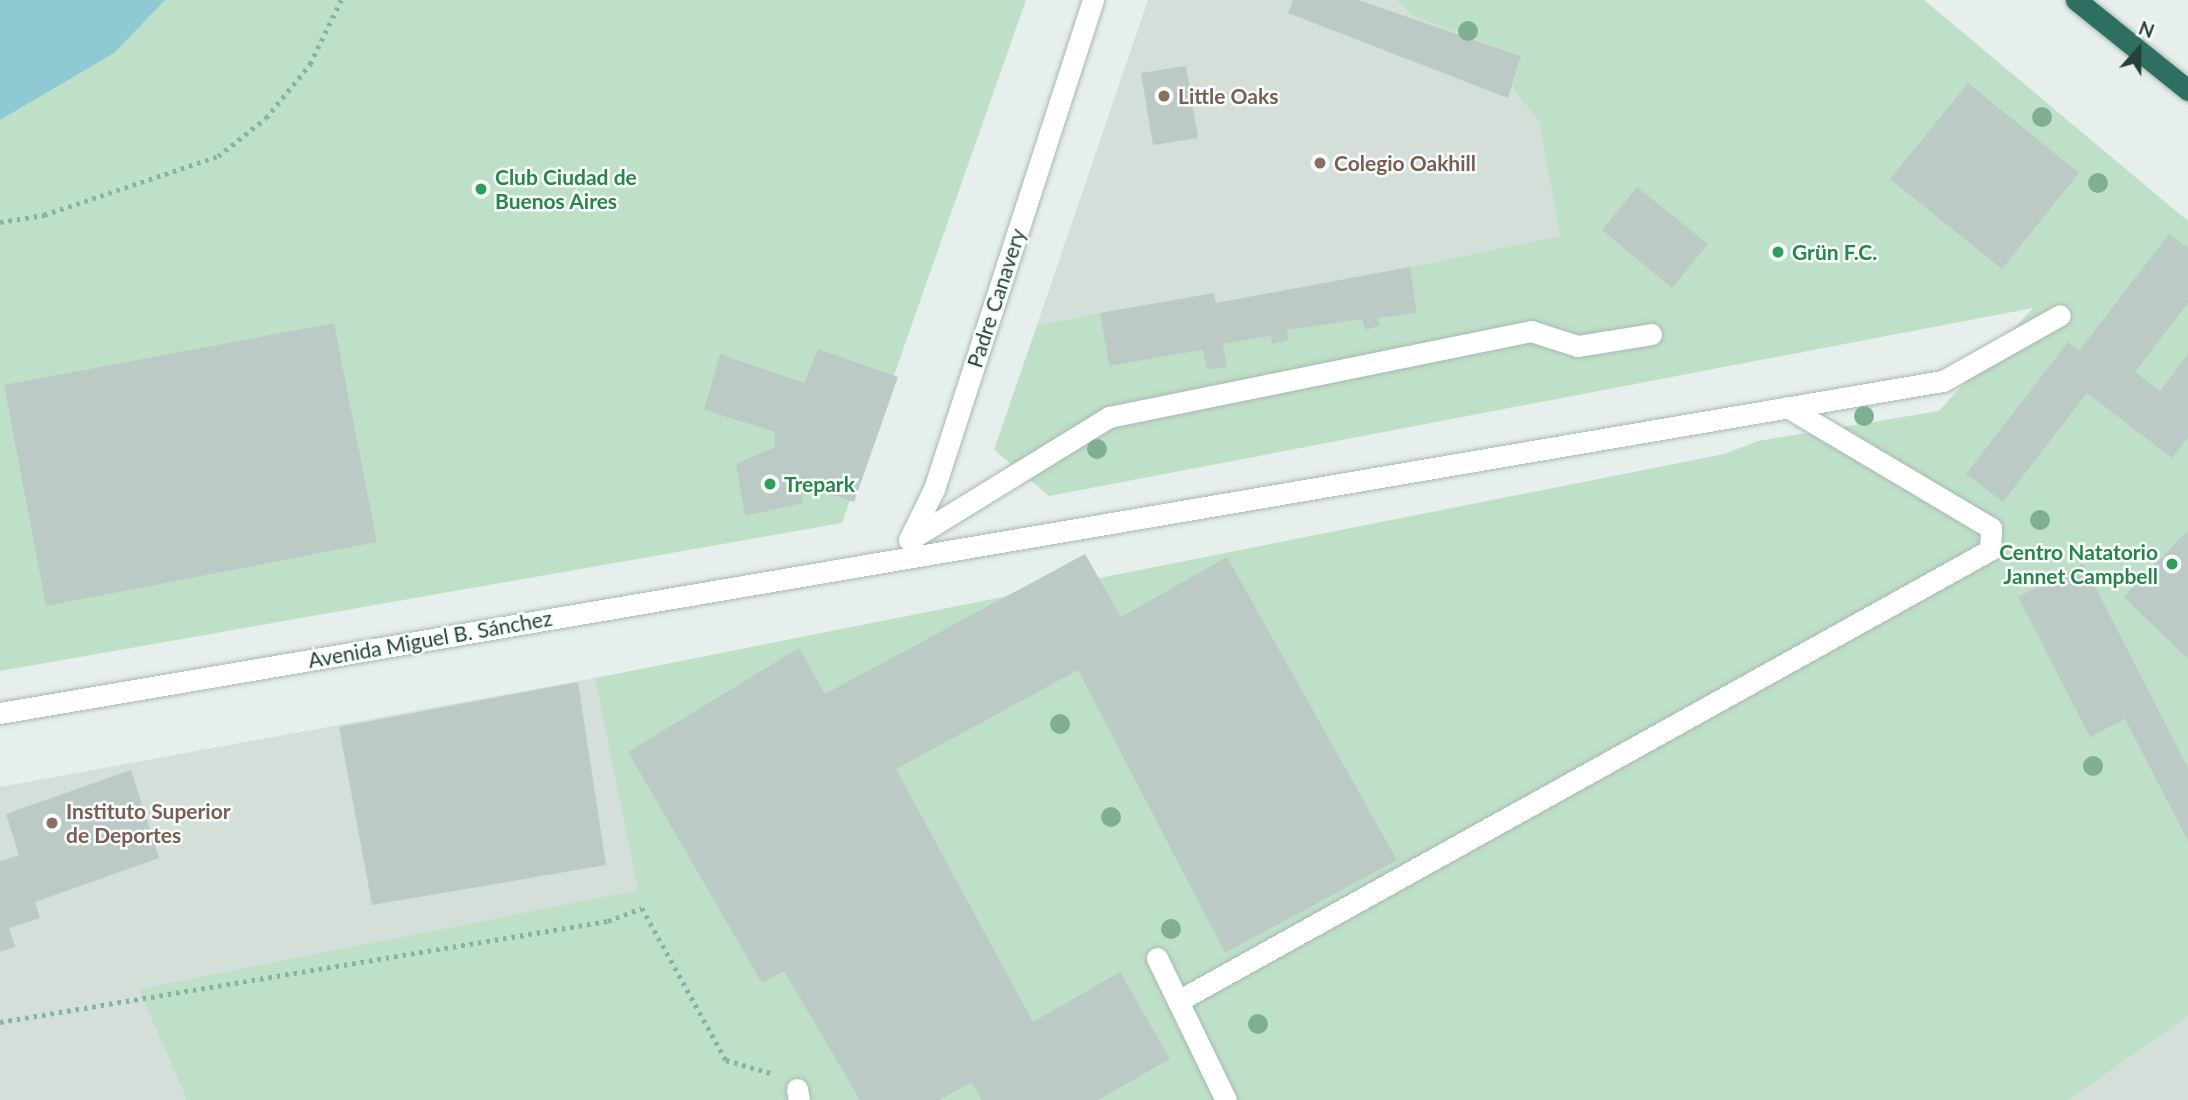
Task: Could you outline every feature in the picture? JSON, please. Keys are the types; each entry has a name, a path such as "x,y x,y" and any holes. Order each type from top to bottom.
{"highway":[{"path":"2076,0 2188,90"}],"street":[{"name":"Padre Canavery","path":"909,540 934,489 1093,0"},
{"name":"Avenida Miguel B. Sánchez","path":"0,713 1943,381 2060,315"},
{"path":"861,565 909,540 1109,417 1531,331 1578,345 1651,334"},
{"path":"1178,1000 1990,550 1991,528 1787,407"},
{"path":"1157,958 1226,1100"}],"path":[{"path":"0,222 44,215 218,156 266,118 310,64 341,0"},
{"path":"0,1022 608,921 642,908 726,1060 789,1077 798,1095"}],"shaded area":[{"name":"Colegio Oakhill","path":"1148,0 1396,0 1415,17 1521,56 1512,87 1539,123 1560,236 1410,267 1417,313 1379,318 1380,326 1365,330 1362,319 1272,344 1271,336 1224,344 1227,367 1207,370 1202,350 1109,366 1099,313 1037,325"},
{"path":"595,678 639,890 140,989 187,1100 0,1100 0,787"},
{"path":"2188,1016 2188,1100 2069,1100"}],"green space":[{"name":"Club Ciudad de Buenos Aires","path":"0,0 1026,0 842,523 0,671"},
{"path":"1396,0 1924,0 2188,221 2188,1016 2069,1100 187,1100 139,989 638,890 595,678 1724,454 1758,441 1939,411 2033,308 1049,496 994,450 1037,325 1100,313 1109,366 1203,350 1207,370 1227,367 1223,344 1271,336 1272,343 1287,330 1362,319 1365,330 1379,326 1378,318 1417,313 1410,267 1560,236 1539,123 1512,87 1521,56 1415,17"}],"water":[{"path":"0,0 165,0 114,53 0,120"}],"building":[{"path":"1293,0 1358,0 1521,56 1508,98 1288,13"},
{"path":"1186,66 1198,138 1153,145 1141,73"},
{"path":"1968,83 2079,173 2002,269 1890,179"},
{"path":"1637,187 1708,244 1672,288 1602,230"},
{"path":"2169,234 2188,248 2188,303 2135,372 2160,391 2188,354 2188,437 2172,458 2087,393 2003,502 1966,474 2068,342 2079,351"},
{"path":"1410,267 1417,313 1378,318 1380,326 1365,330 1362,319 1287,330 1288,340 1272,344 1271,336 1223,344 1227,367 1207,370 1203,350 1109,366 1100,313 1214,293 1216,303"},
{"path":"334,323 377,542 46,606 4,385"},
{"path":"818,349 898,377 854,502 800,484 803,503 745,516 736,464 775,447 775,432 704,410 720,354 804,383"},
{"name":"Centro Natatorio Jannet Campbell","path":"2188,530 2188,659 2124,597"},
{"path":"1085,554 1121,617 1227,557 1397,860 1225,953 1078,670 896,769 1033,1022 1120,972 1170,1059 1098,1100 982,1100 972,1082 939,1100 860,1100 784,971 762,983 628,752 799,648 825,694"},
{"path":"2083,563 2188,768 2188,841 2125,719 2090,737 2018,597"},
{"path":"578,682 606,865 372,905 339,727"},
{"path":"131,770 159,858 35,902 40,918 9,928 15,947 0,952 0,861 19,855 6,814"}],"place":[{"name":"Little Oaks","path":"1164,96"},
{"name":"Colegio Oakhill","path":"1320,163"},
{"name":"Club Ciudad de Buenos Aires","path":"481,189"},
{"name":"Grün F.C.","path":"1778,252"},
{"name":"Trepark","path":"770,484"},
{"name":"Centro Natatorio Jannet Campbell","path":"2172,564"},
{"name":"Instituto Superior de Deportes","path":"52,823"}]}
